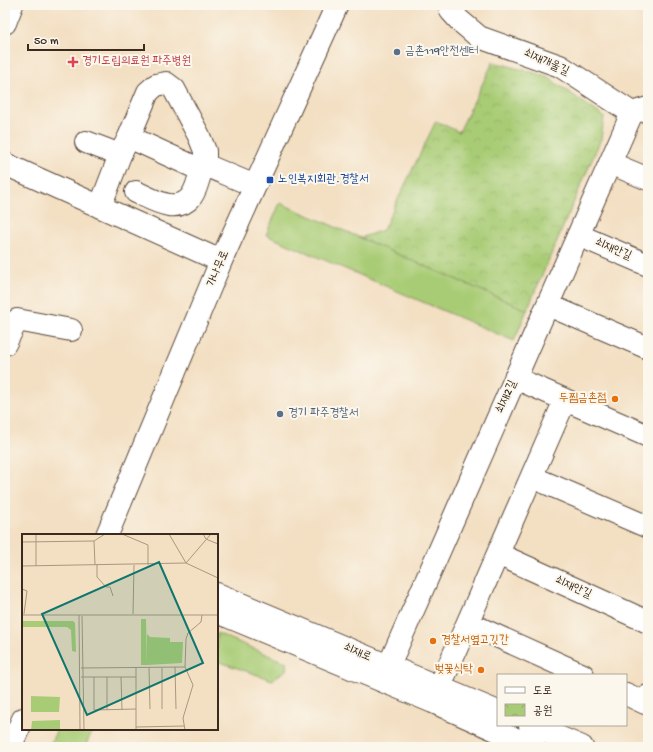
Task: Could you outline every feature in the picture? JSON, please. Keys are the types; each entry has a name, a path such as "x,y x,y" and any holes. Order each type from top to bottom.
{"street":[{"path":"5,23 12,5"},
{"name":"가나무로","path":"107,534 221,262 337,5"},
{"name":"쇠재개울길","path":"450,5 451,11 460,21 480,37 560,66 640,110"},
{"path":"100,207 124,146 148,92 156,85 166,83 174,89 199,136 205,151 203,167 191,197 182,203 169,206 136,192"},
{"name":"쇠재2길","path":"386,673 610,163 640,110"},
{"path":"86,142 124,146 203,167 256,186"},
{"path":"610,163 648,180"},
{"path":"5,164 221,262"},
{"name":"쇠재안길","path":"578,235 648,265"},
{"path":"548,305 648,348"},
{"path":"5,344 17,320 71,330"},
{"path":"515,378 648,436"},
{"path":"436,694 565,400"},
{"path":"532,477 648,527"},
{"name":"쇠재안길","path":"498,554 648,622"},
{"name":"쇠재로","path":"218,594 386,673"},
{"path":"218,612 386,673 436,694 534,747"},
{"path":"468,623 581,674"},
{"path":"436,694 497,712"},
{"path":"10,747 22,721"},
{"path":"532,726 582,747"}],"green space":[{"path":"493,62 546,76 604,117 601,139 527,310 360,238 383,230 436,121 459,132"},
{"path":"280,203 527,310 514,341 266,235"},
{"path":"218,633 287,663 286,670 272,680 218,661"},
{"path":"57,730 93,730 85,747 49,747"}],"place":[{"name":"금촌119안전센터","path":"397,52"},
{"name":"경기도립의료원 파주병원","path":"73,62"},
{"name":"노인복지회관.경찰서","path":"270,180"},
{"name":"두찜금촌점","path":"615,399"},
{"name":"경기 파주경찰서","path":"280,414"},
{"name":"경찰서옆고깃간","path":"433,641"},
{"name":"벚꽃식탁","path":"481,670"}]}
